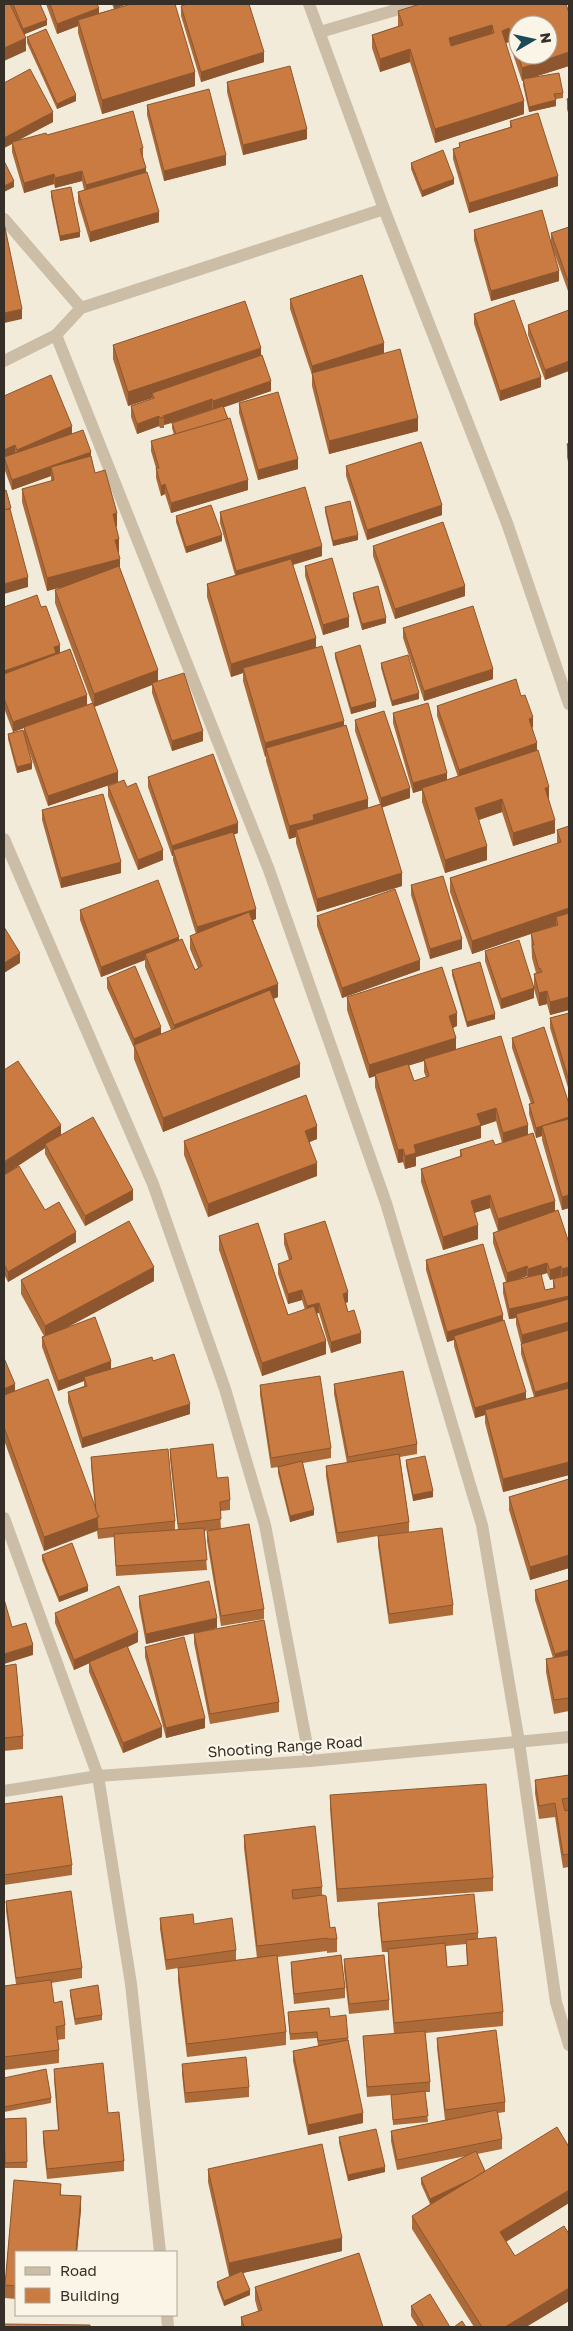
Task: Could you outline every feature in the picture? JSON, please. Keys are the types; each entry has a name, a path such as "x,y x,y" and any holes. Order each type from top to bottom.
{"street":[{"path":"309,4 384,210 507,523 569,704"},
{"path":"320,32 416,4"},
{"path":"4,361 56,334 81,308 384,210"},
{"path":"4,219 81,308"},
{"path":"56,334 269,870 386,1203 482,1525 519,1742 556,2002 569,2045"},
{"path":"4,839 153,1184 225,1389 265,1525 310,1761"},
{"path":"4,1518 98,1776 131,1984 160,2251"},
{"name":"Shooting Range Road","path":"4,1790 98,1776 310,1761 569,1737"}],"building":[{"path":"4,4 10,4 26,38 4,48"},
{"path":"13,4 40,4 47,20 23,29"},
{"path":"50,4 97,4 99,8 57,24"},
{"path":"131,4 175,4 195,72 102,100 78,20"},
{"path":"188,4 249,4 264,52 201,72 181,6"},
{"path":"420,4 566,4 569,13 569,52 558,56 558,15 508,15 508,28 502,31 508,50 508,65 513,65 524,101 435,129 410,49 380,59 372,35 403,25 398,11","holes":["492,25 494,33 451,46 449,38"]},
{"path":"46,29 76,95 57,104 27,37"},
{"path":"290,66 307,129 243,145 227,82"},
{"path":"30,69 53,112 4,138 4,83"},
{"path":"559,73 563,93 554,94 556,100 529,107 523,79"},
{"path":"209,89 226,155 164,171 147,105"},
{"path":"133,111 143,148 140,149 146,168 86,185 82,171 55,178 54,174 24,183 12,142 46,133 47,135"},
{"path":"538,113 558,176 469,203 453,149 460,147 459,143 512,127 510,121"},
{"path":"443,150 454,179 422,191 411,163"},
{"path":"4,161 14,181 4,186"},
{"path":"147,172 159,212 90,232 78,192"},
{"path":"71,187 80,232 60,236 51,191"},
{"path":"542,210 559,271 491,291 474,230"},
{"path":"4,223 22,309 4,313"},
{"path":"569,227 569,280 568,281 551,233"},
{"path":"362,275 384,343 312,366 290,299"},
{"path":"514,300 541,377 500,391 474,314"},
{"path":"245,301 261,348 128,392 113,345"},
{"path":"569,310 569,361 545,370 528,325"},
{"path":"400,349 418,418 329,441 312,373"},
{"path":"262,355 271,381 213,401 212,399 164,417 160,418 159,416 137,424 131,406 154,398 152,393"},
{"path":"51,375 72,426 17,450 15,445 4,450 4,396"},
{"path":"278,392 298,459 258,470 239,403"},
{"path":"223,406 228,419 176,434 172,423"},
{"path":"230,418 248,480 171,503 165,484 161,486 156,468 159,468 151,441"},
{"path":"83,430 91,452 12,480 4,457"},
{"path":"421,442 442,505 367,530 346,466"},
{"path":"91,456 95,473 105,470 117,513 113,514 119,539 115,540 120,559 47,578 22,489 54,480 51,467"},
{"path":"305,487 322,546 236,571 220,512"},
{"path":"6,490 11,508 4,510 4,491"},
{"path":"350,501 358,535 333,541 325,507"},
{"path":"211,505 222,535 186,547 176,516"},
{"path":"10,509 28,577 4,584 4,510"},
{"path":"443,522 465,586 395,609 373,546"},
{"path":"332,558 349,617 323,625 305,566"},
{"path":"291,559 316,638 231,664 207,584"},
{"path":"119,566 158,670 94,694 55,590"},
{"path":"378,586 386,618 362,624 353,593"},
{"path":"37,595 41,607 46,606 60,645 54,647 56,653 4,671 4,607"},
{"path":"473,606 493,669 424,691 403,628"},
{"path":"360,645 376,701 351,708 335,653"},
{"path":"322,646 344,721 265,743 243,668"},
{"path":"70,649 87,695 13,722 4,698 4,674"},
{"path":"408,655 419,693 392,701 381,663"},
{"path":"184,673 203,731 172,741 152,683"},
{"path":"516,679 521,696 525,695 533,717 529,719 537,743 459,770 437,706"},
{"path":"93,703 118,772 48,796 24,727"},
{"path":"428,703 447,773 413,783 393,713"},
{"path":"384,711 410,788 381,798 355,720"},
{"path":"346,725 368,799 313,815 314,820 289,826 266,748"},
{"path":"23,730 32,763 17,767 8,734"},
{"path":"538,750 549,787 545,788 555,820 513,833 502,799 475,808 487,846 445,860 422,788"},
{"path":"213,754 238,823 172,846 148,777"},
{"path":"124,780 127,787 136,783 163,850 138,860 108,786"},
{"path":"103,794 121,862 61,878 42,810"},
{"path":"381,804 402,873 317,899 296,830"},
{"path":"569,826 569,908 472,941 450,878 561,842 557,830"},
{"path":"233,832 256,909 197,927 173,850"},
{"path":"443,876 462,939 430,949 411,885"},
{"path":"158,880 179,937 101,967 80,910"},
{"path":"395,889 420,960 342,988 317,916"},
{"path":"249,912 278,984 174,1025 145,954 182,939 195,970 202,966 190,936"},
{"path":"569,913 569,997 550,1002 547,991 539,993 534,974 542,972 539,969 532,945 534,945 531,933 558,925 556,917"},
{"path":"4,927 20,953 4,963"},
{"path":"519,940 534,988 501,999 485,951"},
{"path":"480,962 495,1014 467,1022 452,970"},
{"path":"135,966 161,1027 134,1039 107,978"},
{"path":"442,967 457,1013 449,1016 456,1038 369,1065 347,997"},
{"path":"270,990 300,1064 163,1118 134,1045"},
{"path":"569,1013 569,1081 550,1018"},
{"path":"544,1027 569,1104 569,1117 536,1128 529,1104 534,1103 512,1038"},
{"path":"501,1036 528,1125 503,1133 496,1108 477,1114 481,1125 414,1145 416,1153 405,1156 403,1149 398,1150 375,1074 408,1064 414,1081 429,1076 424,1059"},
{"path":"18,1061 61,1125 4,1162 4,1070"},
{"path":"306,1095 317,1126 305,1131 317,1163 208,1204 184,1141"},
{"path":"93,1117 133,1190 85,1216 45,1144"},
{"path":"569,1119 569,1195 562,1197 542,1126"},
{"path":"533,1133 555,1201 498,1219 490,1195 471,1201 478,1225 443,1237 421,1169 462,1156 460,1150 493,1140 495,1145"},
{"path":"19,1166 45,1210 59,1202 76,1232 8,1272 4,1264 4,1175"},
{"path":"558,1210 569,1243 569,1267 562,1269 561,1266 550,1270 547,1263 528,1269 527,1266 507,1273 493,1233"},
{"path":"129,1221 154,1267 45,1326 21,1280"},
{"path":"325,1221 348,1292 343,1294 348,1312 354,1310 361,1333 331,1342 319,1303 307,1306 302,1290 288,1294 278,1264 292,1259 284,1234"},
{"path":"258,1223 288,1315 314,1306 326,1341 262,1363 219,1236"},
{"path":"483,1244 503,1315 447,1332 426,1260"},
{"path":"541,1274 545,1290 555,1288 553,1279 569,1275 569,1296 509,1309 503,1283"},
{"path":"569,1299 569,1322 522,1335 516,1314"},
{"path":"95,1317 111,1361 58,1381 42,1337"},
{"path":"504,1320 526,1392 475,1408 454,1336"},
{"path":"569,1330 569,1382 535,1392 521,1344"},
{"path":"174,1354 190,1404 82,1438 68,1392 87,1386 84,1377 152,1357 153,1361"},
{"path":"4,1358 15,1384 4,1389"},
{"path":"403,1371 417,1444 348,1457 334,1384"},
{"path":"320,1376 331,1448 271,1458 260,1385"},
{"path":"48,1379 99,1517 44,1537 4,1427 4,1395"},
{"path":"569,1388 569,1462 503,1479 485,1410"},
{"path":"213,1444 217,1478 228,1477 230,1500 220,1502 221,1519 178,1524 170,1449"},
{"path":"168,1449 175,1521 98,1529 97,1517 99,1517 96,1511 91,1457"},
{"path":"399,1454 409,1522 337,1533 326,1466"},
{"path":"425,1456 433,1491 413,1495 406,1460"},
{"path":"302,1461 314,1510 290,1516 278,1467"},
{"path":"569,1479 569,1555 530,1567 509,1497"},
{"path":"249,1524 264,1609 221,1616 207,1531"},
{"path":"204,1528 207,1560 116,1566 114,1534"},
{"path":"442,1528 453,1605 389,1614 378,1536"},
{"path":"72,1543 88,1586 59,1597 42,1555"},
{"path":"569,1580 569,1650 555,1654 535,1590"},
{"path":"209,1581 217,1618 146,1634 139,1596"},
{"path":"119,1586 138,1632 74,1660 55,1613"},
{"path":"4,1599 12,1627 26,1623 33,1645 4,1654"},
{"path":"264,1620 279,1702 210,1714 194,1633"},
{"path":"184,1637 205,1718 166,1728 145,1647"},
{"path":"127,1646 162,1727 123,1743 89,1662"},
{"path":"569,1655 569,1698 554,1700 546,1659"},
{"path":"16,1664 23,1736 4,1738 4,1666"},
{"path":"569,1775 569,1798 562,1799 565,1811 569,1810 569,1854 563,1855 555,1803 539,1806 535,1780"},
{"path":"486,1784 493,1878 337,1889 330,1795"},
{"path":"62,1796 72,1865 4,1875 4,1804"},
{"path":"315,1826 322,1887 292,1890 293,1899 326,1896 330,1928 335,1927 337,1939 327,1938 257,1946 244,1835"},
{"path":"71,1891 82,1968 16,1978 6,1901"},
{"path":"474,1894 478,1933 382,1942 378,1903"},
{"path":"193,1914 194,1924 232,1918 236,1950 166,1960 160,1918"},
{"path":"496,1937 503,2012 394,2023 388,1949 445,1943 447,1967 468,1965 466,1940"},
{"path":"277,1955 286,2032 187,2044 178,1968"},
{"path":"341,1955 345,1988 294,1994 291,1962"},
{"path":"384,1955 389,2000 349,2004 344,1959"},
{"path":"51,1980 54,2003 62,2001 65,2025 56,2027 59,2050 4,2057 4,1986"},
{"path":"98,1985 102,2015 75,2019 70,1990"},
{"path":"329,2008 330,2017 346,2015 348,2038 318,2041 317,2032 290,2034 288,2012"},
{"path":"496,2030 505,2102 445,2110 437,2038"},
{"path":"425,2031 430,2082 367,2087 363,2036"},
{"path":"348,2040 363,2113 308,2125 293,2051"},
{"path":"246,2057 249,2087 185,2093 182,2064"},
{"path":"103,2063 108,2113 119,2112 124,2161 47,2169 43,2131 59,2130 54,2069"},
{"path":"46,2069 51,2098 4,2107 4,2078"},
{"path":"425,2091 428,2116 393,2120 391,2095"},
{"path":"497,2110 502,2139 397,2160 391,2131"},
{"path":"26,2118 27,2162 5,2163 4,2119"},
{"path":"557,2127 569,2147 569,2190 500,2232 515,2256 564,2226 569,2234 569,2288 505,2327 482,2327 412,2216"},
{"path":"376,2129 385,2167 348,2175 339,2137"},
{"path":"322,2144 342,2238 229,2263 208,2169"},
{"path":"476,2151 485,2171 430,2199 421,2178"},
{"path":"14,2180 61,2184 60,2195 81,2196 76,2251 15,2251 15,2286 5,2285"},
{"path":"359,2253 383,2327 244,2327 241,2317 262,2310 255,2287"},
{"path":"242,2271 250,2290 224,2301 217,2282"},
{"path":"430,2294 450,2327 424,2327 411,2306"},
{"path":"462,2321 466,2327 454,2327"},
{"path":"4,2324 90,2325 90,2327 4,2327"}]}
